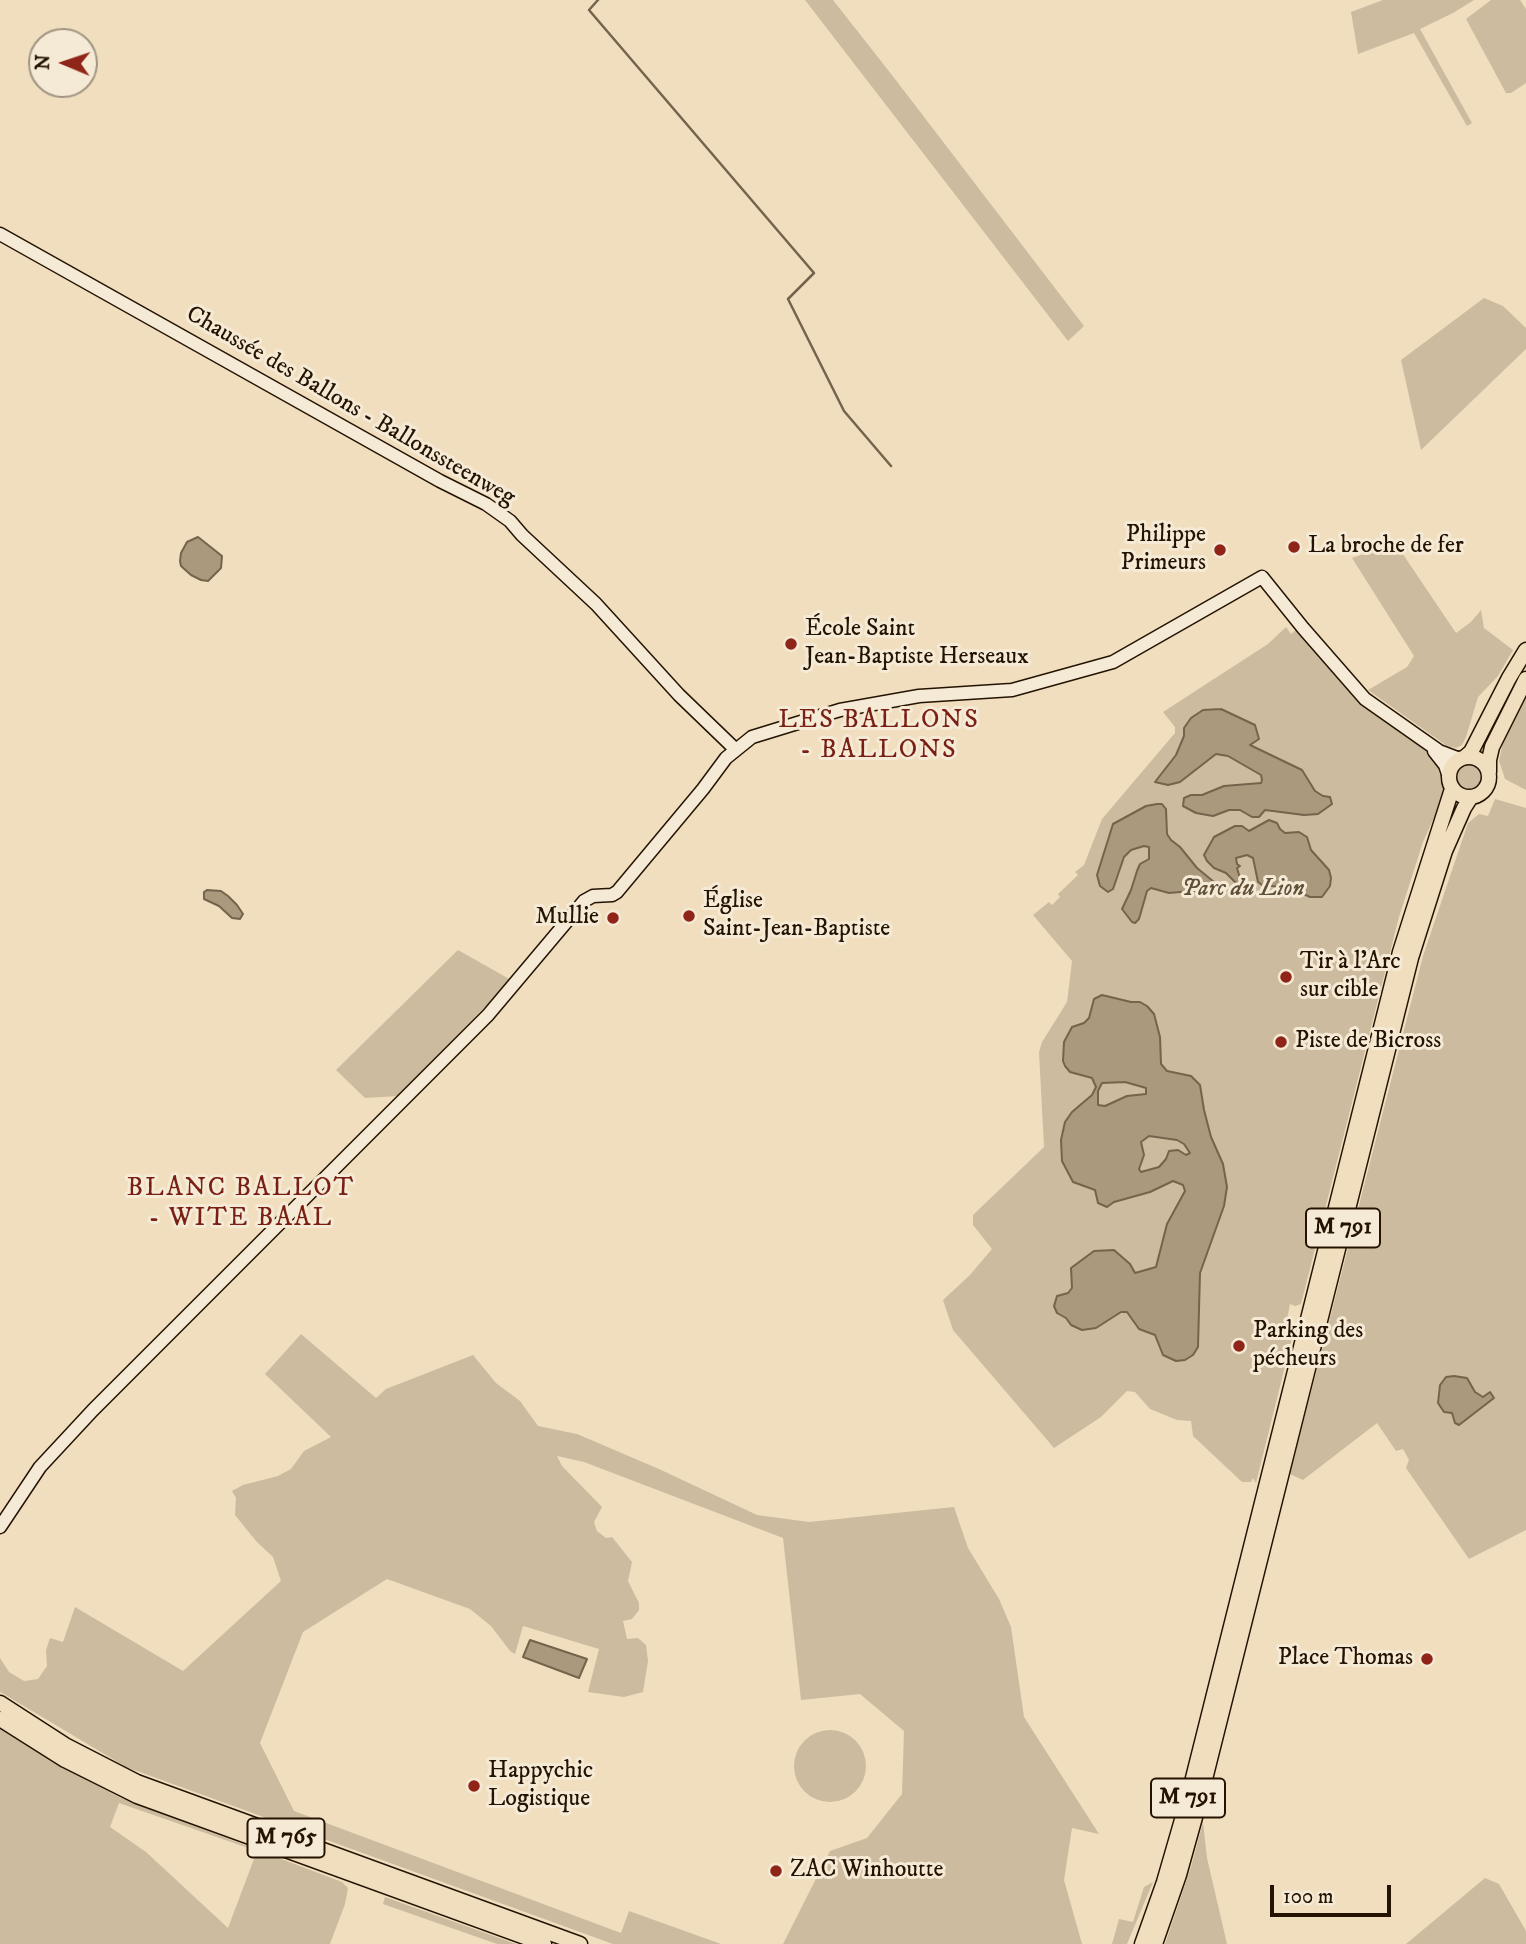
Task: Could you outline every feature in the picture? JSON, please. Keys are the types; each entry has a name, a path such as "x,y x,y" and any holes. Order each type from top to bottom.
{"main road":[{"path":"1526,650 1471,752 1452,766 1450,783 1462,796 1471,797 1486,788 1492,747 1526,679"},
{"path":"1463,758 1479,760 1489,772"},
{"name":"M 791","path":"1142,1944 1164,1882 1186,1806 1398,961 1450,783"},
{"name":"M 791","path":"1155,1944 1179,1874 1201,1795 1411,958 1448,843 1471,797"},
{"name":"M 765","path":"1,1709 65,1760 137,1796 544,1944"},
{"name":"M 765","path":"1,1709 136,1782 580,1944"}],"street":[{"name":"Chaussée des Ballons - Ballonssteenweg","path":"0,234 440,481 486,504 510,521 522,536 596,604 670,685 735,749"},
{"path":"0,1527 40,1467 93,1410 488,1015 584,901 593,896 612,895 617,892 735,749 752,737 771,729 841,710 919,695 1012,690 1113,662 1262,577 1365,699 1444,754 1463,758"},
{"path":"1423,741 1443,762 1450,783"}],"green space":[{"path":"805,0 833,0 895,79 1084,326 1068,341"},
{"path":"1383,0 1474,0 1420,29 1472,123 1467,126 1414,33 1358,54 1351,12"},
{"path":"1491,0 1520,0 1526,9 1526,83 1511,93 1506,93 1466,19"},
{"path":"1484,298 1503,306 1526,328 1526,349 1421,450 1401,360"},
{"path":"1392,538 1456,633 1481,610 1484,628 1513,650 1498,676 1478,697 1466,737 1462,745 1456,748 1447,746 1368,690 1407,667 1414,656 1352,558 1375,550 1374,545"},
{"name":"Parc du Lion","path":"1286,627 1291,634 1297,629 1437,759 1443,771 1445,793 1423,842 1399,917 1301,1304 1290,1304 1287,1319 1294,1330 1256,1483 1253,1478 1251,1482 1242,1482 1193,1436 1191,1421 1177,1420 1150,1409 1135,1392 1127,1391 1101,1417 1054,1448 953,1330 943,1300 970,1275 992,1249 973,1225 973,1215 1044,1147 1039,1052 1042,1042 1067,1002 1072,961 1033,915 1049,902 1052,905 1060,897 1058,894 1078,875 1075,872 1084,865 1102,819 1175,733 1175,727 1163,712 1268,644"},
{"path":"1526,693 1526,790 1505,779 1499,761 1504,737"},
{"path":"1469,762 1480,766 1484,777 1480,788 1469,792 1458,788 1454,777 1458,766"},
{"path":"1495,799 1526,808 1526,1530 1469,1559 1406,1468 1409,1460 1403,1449 1396,1451 1377,1423 1303,1480 1290,1474 1423,956 1468,823 1479,814 1488,816"},
{"path":"458,950 511,980 398,1096 365,1098 336,1070"},
{"path":"301,1334 376,1398 386,1389 473,1355 496,1383 520,1401 538,1426 577,1434 757,1515 809,1522 954,1507 968,1548 999,1599 1011,1627 1024,1717 1099,1834 1072,1828 1064,1880 1082,1944 783,1944 830,1851 867,1838 902,1794 904,1731 860,1694 801,1700 783,1538 584,1462 557,1456 562,1466 602,1507 594,1522 597,1531 606,1538 612,1537 632,1562 628,1581 639,1603 639,1610 632,1619 623,1621 627,1639 638,1638 646,1645 648,1661 643,1692 624,1697 588,1692 599,1649 523,1626 515,1654 491,1626 470,1609 387,1579 303,1632 260,1743 294,1811 621,1933 629,1911 721,1944 613,1944 126,1767 0,1692 0,1658 9,1672 24,1681 38,1679 47,1666 46,1650 50,1638 63,1642 75,1607 183,1671 281,1581 273,1557 235,1515 236,1498 232,1491 291,1469 304,1451 331,1437 265,1374"},
{"path":"0,1728 52,1762 121,1798 342,1882 348,1888 330,1944 0,1944","holes":["119,1803 257,1851 228,1928 146,1852 110,1827"]},
{"path":"830,1730 850,1736 860,1746 866,1766 860,1786 850,1796 830,1802 810,1796 800,1786 794,1766 800,1746 810,1736"},
{"path":"1203,1822 1207,1858 1227,1944 1165,1944 1191,1867"},
{"path":"1485,1878 1499,1884 1526,1931 1526,1944 1406,1944"},
{"path":"1153,1882 1127,1944 1112,1944 1119,1919 1133,1922 1144,1887"},
{"path":"385,1897 516,1944 497,1944 383,1904"}],"shaded area":[{"path":"198,537 222,556 221,568 208,581 191,575 181,566 181,553 187,542"},
{"path":"1221,709 1255,725 1259,739 1250,745 1302,770 1315,791 1330,797 1332,804 1318,814 1304,815 1265,810 1259,817 1252,817 1240,810 1229,810 1213,816 1196,813 1183,806 1184,798 1202,795 1224,786 1261,783 1261,775 1228,756 1216,754 1180,782 1168,785 1155,782 1176,755 1184,736 1184,728 1191,718 1203,710"},
{"path":"1162,804 1166,809 1167,834 1171,840 1214,882 1214,889 1169,893 1151,888 1147,891 1139,919 1135,923 1122,909 1140,864 1149,859 1149,847 1131,850 1124,857 1113,889 1108,892 1100,886 1097,875 1113,824 1146,806"},
{"path":"1269,820 1277,823 1285,833 1299,832 1307,837 1311,850 1329,870 1331,878 1330,886 1322,897 1310,897 1291,888 1262,885 1258,882 1253,858 1247,855 1236,858 1240,866 1237,868 1241,888 1226,873 1214,868 1207,861 1204,855 1214,837 1235,826 1242,826 1249,831"},
{"path":"221,891 228,896 243,914 240,919 232,918 219,906 204,899 204,892"},
{"path":"1102,995 1140,1002 1154,1014 1160,1037 1161,1064 1167,1071 1191,1076 1200,1085 1211,1137 1223,1164 1227,1187 1224,1206 1200,1273 1198,1347 1193,1355 1185,1360 1176,1361 1163,1355 1155,1335 1139,1329 1127,1312 1121,1312 1096,1328 1082,1330 1057,1313 1054,1306 1057,1296 1068,1293 1072,1288 1071,1268 1094,1251 1114,1250 1130,1264 1135,1273 1156,1267 1167,1224 1185,1191 1183,1185 1173,1181 1107,1207 1098,1203 1095,1190 1073,1182 1062,1161 1061,1140 1065,1122 1072,1112 1092,1095 1096,1087 1092,1078 1070,1072 1065,1066 1064,1042 1072,1027 1089,1018 1094,999","holes":["1125,1082 1146,1088 1146,1094 1127,1096 1105,1106 1098,1105 1098,1091 1102,1083","1149,1136 1177,1140 1184,1144 1190,1153 1186,1155 1178,1150 1169,1151 1159,1167 1141,1172 1139,1169 1144,1155 1141,1142"]},
{"path":"1446,1377 1467,1378 1475,1392 1483,1397 1490,1392 1494,1398 1459,1425 1455,1423 1452,1413 1444,1412 1438,1403 1440,1385"},
{"path":"530,1640 587,1659 579,1678 523,1657"}],"waterway":[{"path":"598,0 589,10 814,273 788,299 844,411 891,466"}],"place":[{"name":"La broche de fer","path":"1294,547"},
{"name":"Philippe Primeurs","path":"1220,550"},
{"name":"École Saint Jean-Baptiste Herseaux","path":"791,644"},
{"name":"Église Saint-Jean-Baptiste","path":"689,916"},
{"name":"Mullie","path":"613,918"},
{"name":"Tir à l'Arc sur cible","path":"1286,977"},
{"name":"Piste de Bicross","path":"1281,1042"},
{"name":"Parking des pécheurs","path":"1239,1346"},
{"name":"Place Thomas","path":"1427,1659"},
{"name":"Happychic Logistique","path":"474,1786"},
{"name":"ZAC Winhoutte","path":"776,1871"}],"district":[{"name":"LES BALLONS - BALLONS","path":"879,737"},
{"name":"BLANC BALLOT - WITE BAAL","path":"241,1205"}]}
